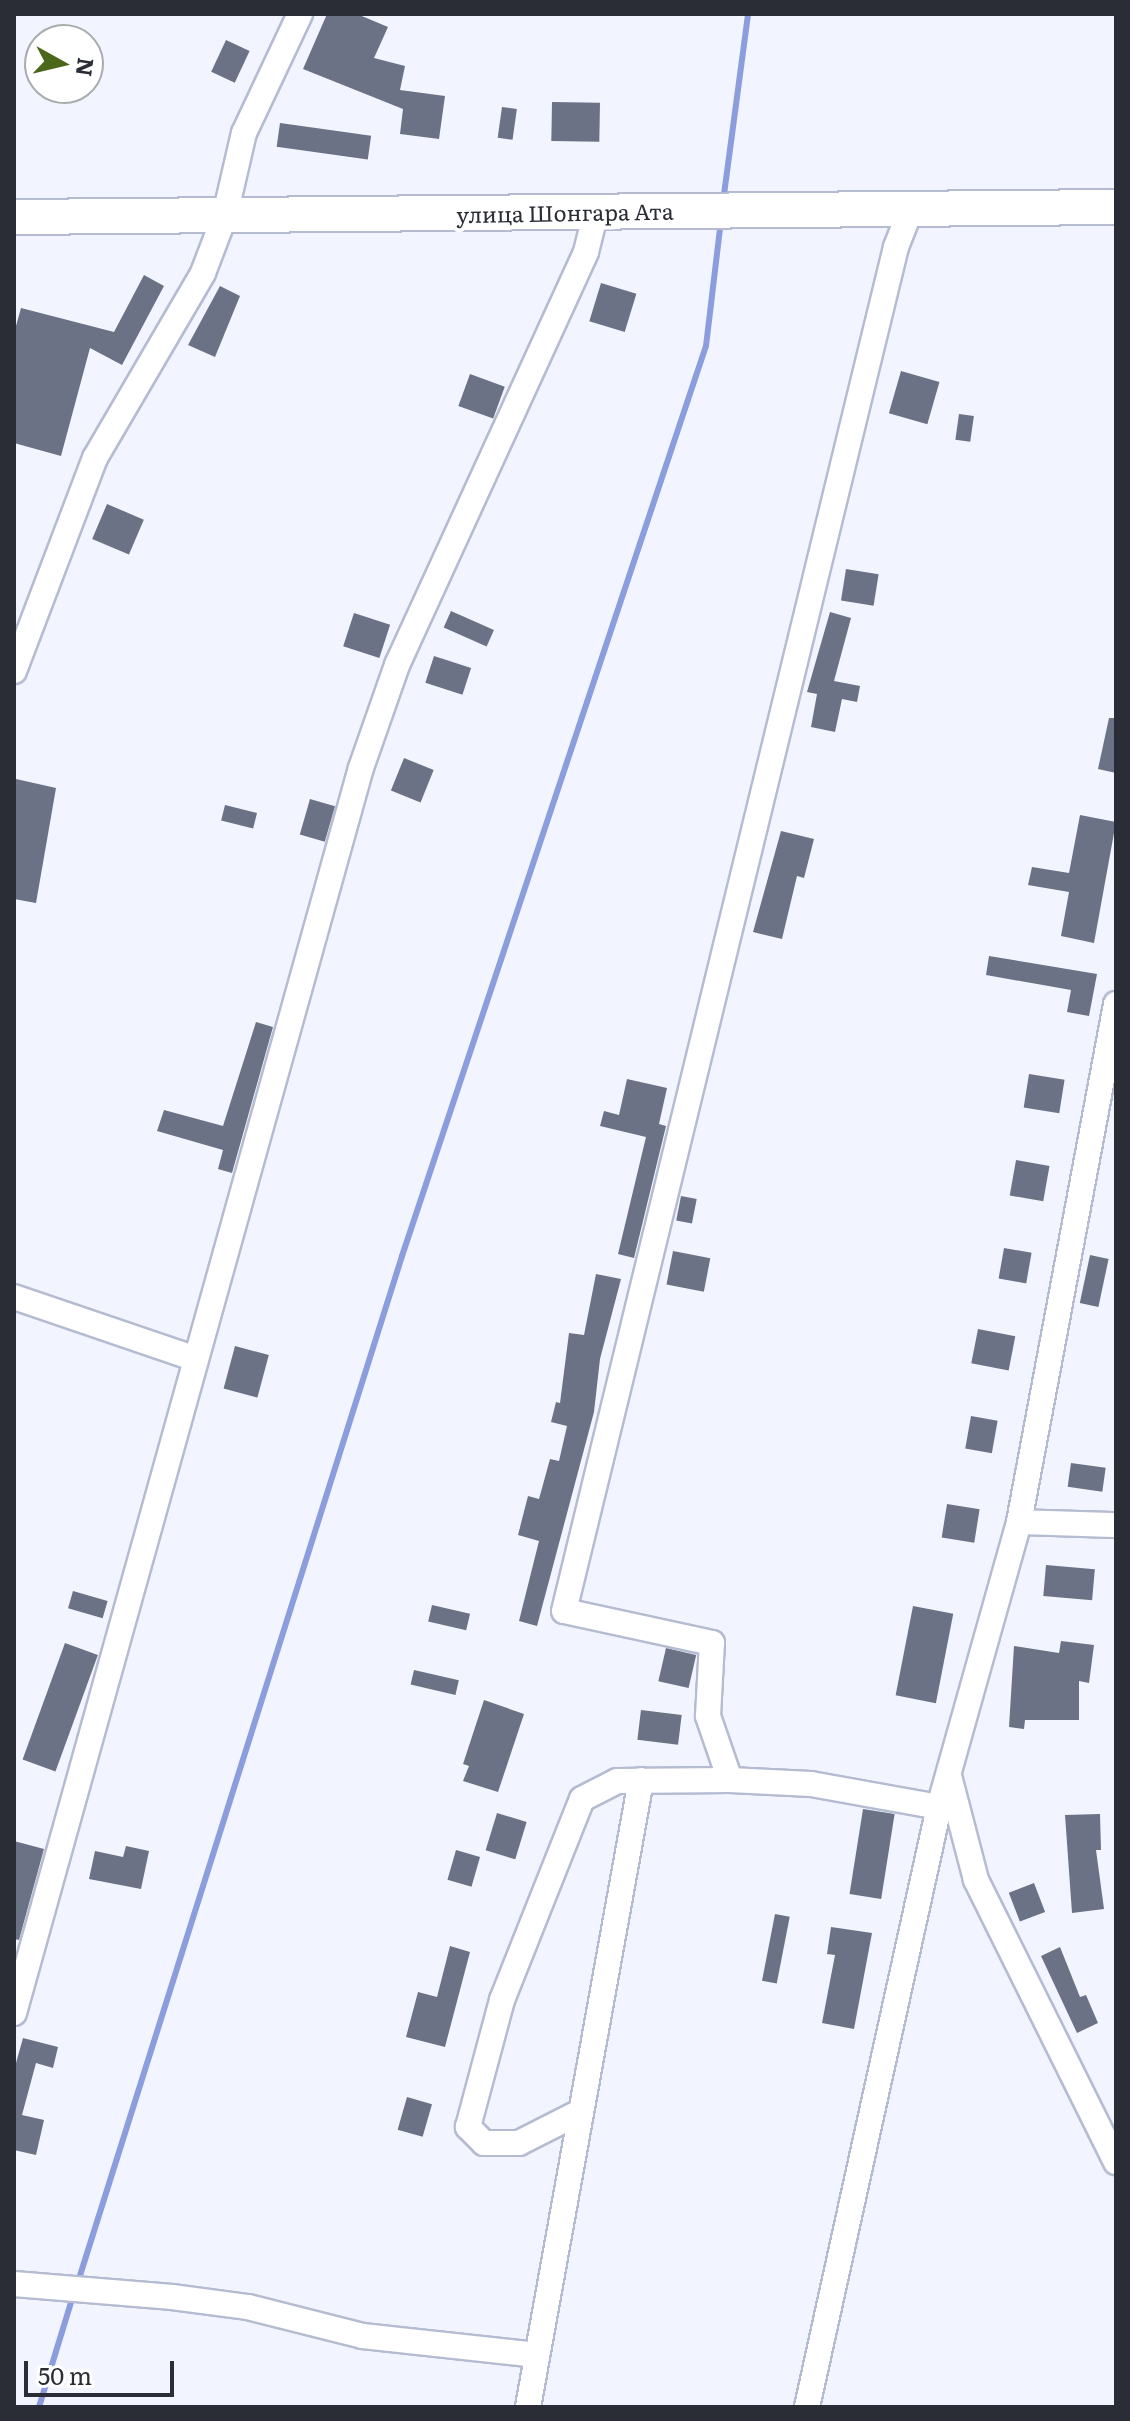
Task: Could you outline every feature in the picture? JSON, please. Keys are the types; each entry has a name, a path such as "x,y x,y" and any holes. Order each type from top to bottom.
{"main road":[{"name":"улица Шонгара Ата","path":"14,217 1116,207"}],"street":[{"path":"14,671 95,458 203,273 225,215 244,133 300,14"},
{"path":"730,1780 708,1716 712,1643 564,1611 896,247 911,209"},
{"path":"14,2013 361,768 392,680 586,252 596,212"},
{"path":"807,2407 939,1807 1019,1522 1116,1004"},
{"path":"14,1297 196,1359"},
{"path":"1019,1522 1116,1525"},
{"path":"949,1773 976,1880 1116,2162"},
{"path":"528,2407 641,1780"},
{"path":"580,2112 519,2143 484,2143 468,2127 502,2000 582,1799 617,1781 730,1780 811,1784 939,1807"},
{"path":"14,2284 172,2297 248,2307 363,2336 537,2355"}],"building":[{"path":"327,14 357,14 388,27 374,58 405,66 400,90 445,96 439,139 400,134 403,109 303,69"},
{"path":"226,40 250,51 235,83 211,72"},
{"path":"552,102 600,103 599,142 551,141"},
{"path":"502,107 517,109 513,140 498,138"},
{"path":"280,123 371,136 368,160 277,147"},
{"path":"144,275 164,286 122,365 90,348 61,456 14,443 14,333 21,308 114,332"},
{"path":"601,283 636,294 625,332 589,321"},
{"path":"220,286 240,296 215,357 188,345"},
{"path":"901,371 939,382 927,424 889,413"},
{"path":"470,374 505,387 493,419 458,406"},
{"path":"959,414 974,416 970,442 955,440"},
{"path":"107,504 144,520 129,555 92,539"},
{"path":"846,569 879,574 874,606 841,601"},
{"path":"451,611 494,630 487,647 444,627"},
{"path":"830,612 851,618 834,681 860,686 857,702 842,699 835,732 811,727 817,694 807,692"},
{"path":"354,613 390,625 379,658 343,646"},
{"path":"434,656 471,668 462,695 425,683"},
{"path":"1109,718 1116,718 1116,773 1098,769"},
{"path":"404,758 434,770 421,802 391,790"},
{"path":"16,779 56,788 36,903 14,899"},
{"path":"310,799 335,806 325,842 300,835"},
{"path":"225,805 257,813 253,829 221,821"},
{"path":"1080,815 1116,822 1094,943 1061,936 1069,892 1028,885 1032,867 1069,873"},
{"path":"781,831 814,839 804,878 797,876 782,939 753,932"},
{"path":"989,956 1097,974 1089,1016 1067,1012 1071,990 986,975"},
{"path":"256,1022 273,1027 232,1173 218,1169 223,1150 157,1131 164,1110 223,1126"},
{"path":"1029,1074 1065,1080 1059,1113 1024,1108"},
{"path":"627,1079 667,1088 659,1124 666,1126 634,1258 618,1254 646,1137 600,1126 604,1111 619,1115"},
{"path":"1016,1160 1049,1166 1043,1201 1010,1195"},
{"path":"681,1196 697,1199 692,1224 676,1221"},
{"path":"1004,1248 1032,1253 1026,1283 999,1279"},
{"path":"673,1251 710,1258 704,1292 667,1284"},
{"path":"1090,1255 1109,1259 1098,1307 1080,1303"},
{"path":"596,1274 621,1279 600,1359 594,1412 537,1626 519,1621 539,1541 518,1535 528,1496 539,1499 550,1459 559,1461 567,1426 551,1422 556,1402 560,1403 569,1333 584,1335"},
{"path":"978,1329 1015,1336 1009,1371 971,1363"},
{"path":"235,1346 269,1355 257,1398 224,1389"},
{"path":"971,1416 998,1421 992,1453 965,1448"},
{"path":"1071,1463 1106,1468 1102,1492 1068,1487"},
{"path":"947,1504 980,1509 974,1543 942,1538"},
{"path":"1046,1565 1095,1569 1092,1600 1043,1596"},
{"path":"73,1591 108,1601 103,1618 68,1608"},
{"path":"432,1605 470,1614 466,1630 428,1622"},
{"path":"913,1606 953,1614 936,1703 896,1695"},
{"path":"1061,1641 1094,1645 1089,1683 1079,1681 1079,1720 1025,1720 1024,1729 1009,1727 1014,1646 1059,1653"},
{"path":"65,1643 98,1655 55,1771 23,1760"},
{"path":"666,1648 696,1655 689,1688 658,1681"},
{"path":"414,1670 459,1680 455,1695 411,1685"},
{"path":"484,1700 524,1714 498,1792 463,1781 469,1766 463,1764"},
{"path":"641,1710 682,1715 678,1745 637,1740"},
{"path":"863,1809 895,1814 881,1899 850,1894"},
{"path":"497,1813 527,1822 515,1859 486,1850"},
{"path":"1100,1814 1101,1850 1096,1850 1104,1909 1072,1913 1065,1815"},
{"path":"14,1841 44,1849 19,1940 14,1939"},
{"path":"126,1846 149,1851 141,1889 89,1879 95,1851 123,1857"},
{"path":"456,1850 480,1857 471,1887 447,1880"},
{"path":"1034,1883 1045,1912 1020,1922 1009,1893"},
{"path":"775,1914 790,1917 777,1984 762,1981"},
{"path":"831,1927 872,1933 854,2029 822,2023 835,1955 827,1954"},
{"path":"450,1946 470,1952 445,2047 406,2037 418,1992 437,1997"},
{"path":"1060,1947 1080,1997 1086,1995 1098,2023 1077,2033 1041,1956"},
{"path":"23,2038 58,2047 53,2068 36,2063 22,2115 44,2120 36,2155 14,2150 14,2070"},
{"path":"407,2097 432,2104 423,2137 398,2130"}],"waterway":[{"path":"723,202 748,14"},
{"path":"77,2285 402,1256 706,346 721,221"},
{"path":"39,2407 73,2296"}]}
